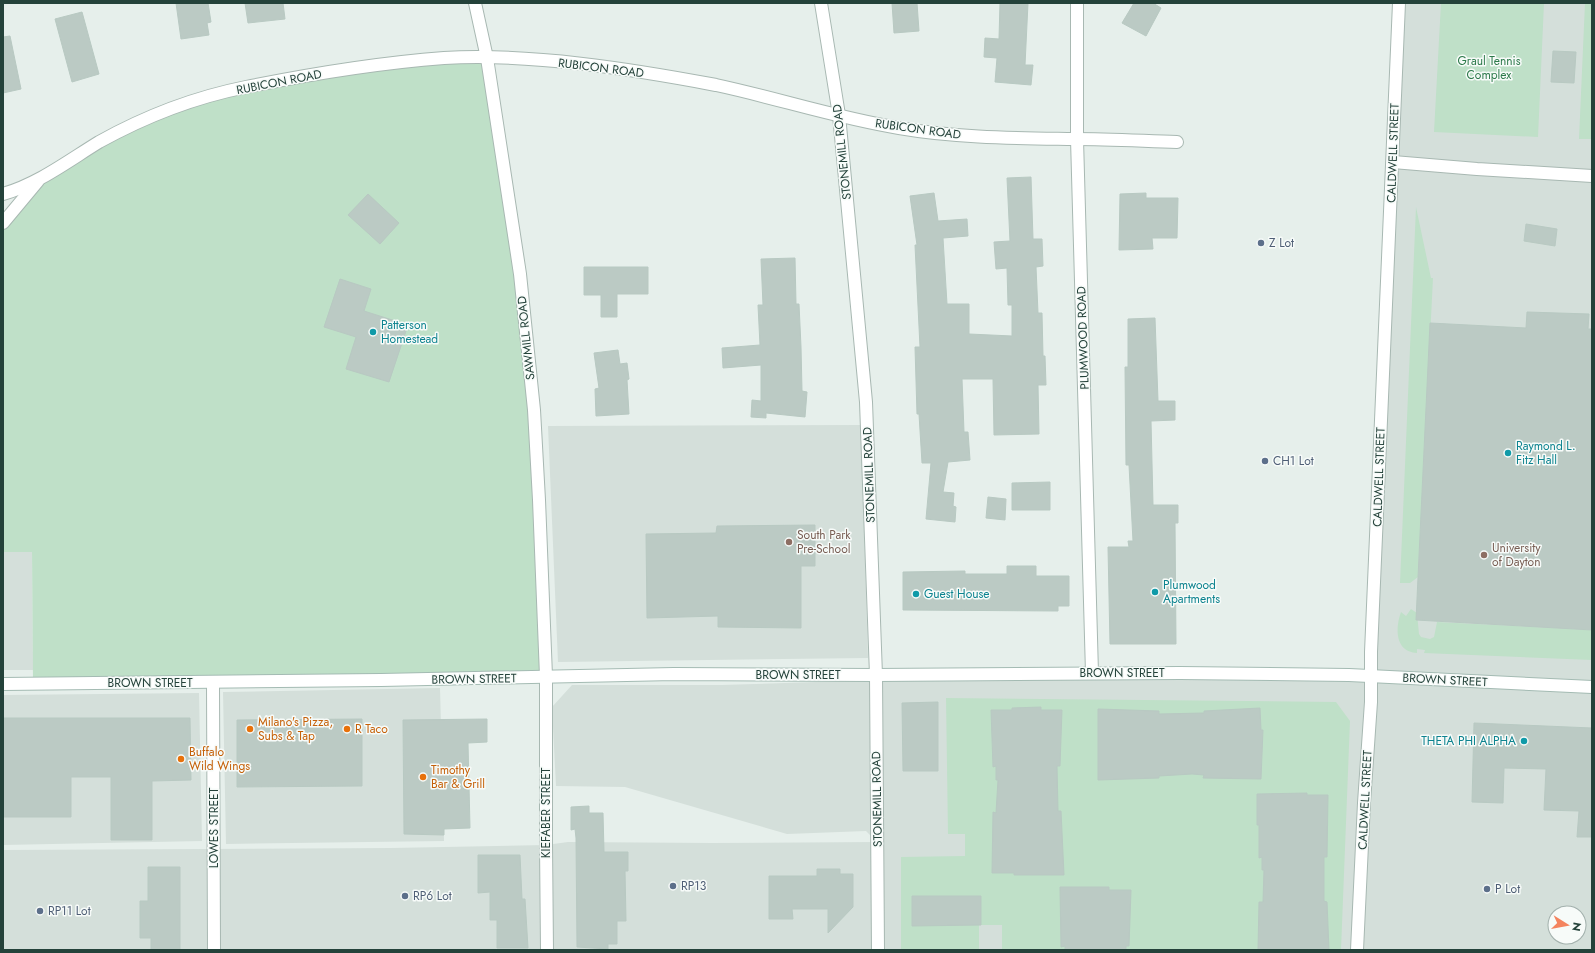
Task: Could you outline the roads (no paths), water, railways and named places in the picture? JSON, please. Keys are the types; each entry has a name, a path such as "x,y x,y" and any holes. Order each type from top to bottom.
{"street":[{"name":"SAWMILL ROAD","path":"475,3 487,58 520,274 534,410 540,500 546,676"},
{"name":"STONEMILL ROAD","path":"821,3 839,115 866,402 876,675 878,950"},
{"name":"PLUMWOOD ROAD","path":"1077,3 1078,139 1092,673"},
{"name":"CALDWELL STREET","path":"1358,950 1399,3"},
{"name":"RUBICON ROAD","path":"3,194 40,178 102,140 148,118 181,105 243,87 332,71 445,58 487,58 549,61 636,71 718,86 899,128 967,136 1177,142"},
{"path":"1392,162 1592,176"},
{"name":"RUBICON ROAD","path":"3,223 40,178"},
{"name":"BROWN STREET","path":"3,684 500,679 546,676 674,674 876,675 1092,673 1371,676 1592,687"},
{"name":"KIEFABER STREET","path":"546,676 547,950"},
{"name":"LOWES STREET","path":"213,683 214,950"}],"place":[{"name":"Z Lot","path":"1261,243"},
{"name":"Patterson Homestead","path":"373,332"},
{"name":"Raymond L. Fitz Hall","path":"1508,453"},
{"name":"CH1 Lot","path":"1265,461"},
{"name":"South Park Pre-School","path":"789,542"},
{"name":"University of Dayton","path":"1484,555"},
{"name":"Plumwood Apartments","path":"1155,592"},
{"name":"Guest House","path":"916,594"},
{"name":"Milano's Pizza, Subs & Tap","path":"250,729"},
{"name":"R Taco","path":"347,729"},
{"name":"THETA PHI ALPHA","path":"1524,741"},
{"name":"Buffalo Wild Wings","path":"181,759"},
{"name":"Timothy Bar & Grill","path":"423,777"},
{"name":"RP13","path":"673,886"},
{"name":"P Lot","path":"1487,889"},
{"name":"RP6 Lot","path":"405,896"},
{"name":"RP11 Lot","path":"40,911"}],"park label":[{"name":"Graul Tennis Complex","path":"1489,68"}]}
